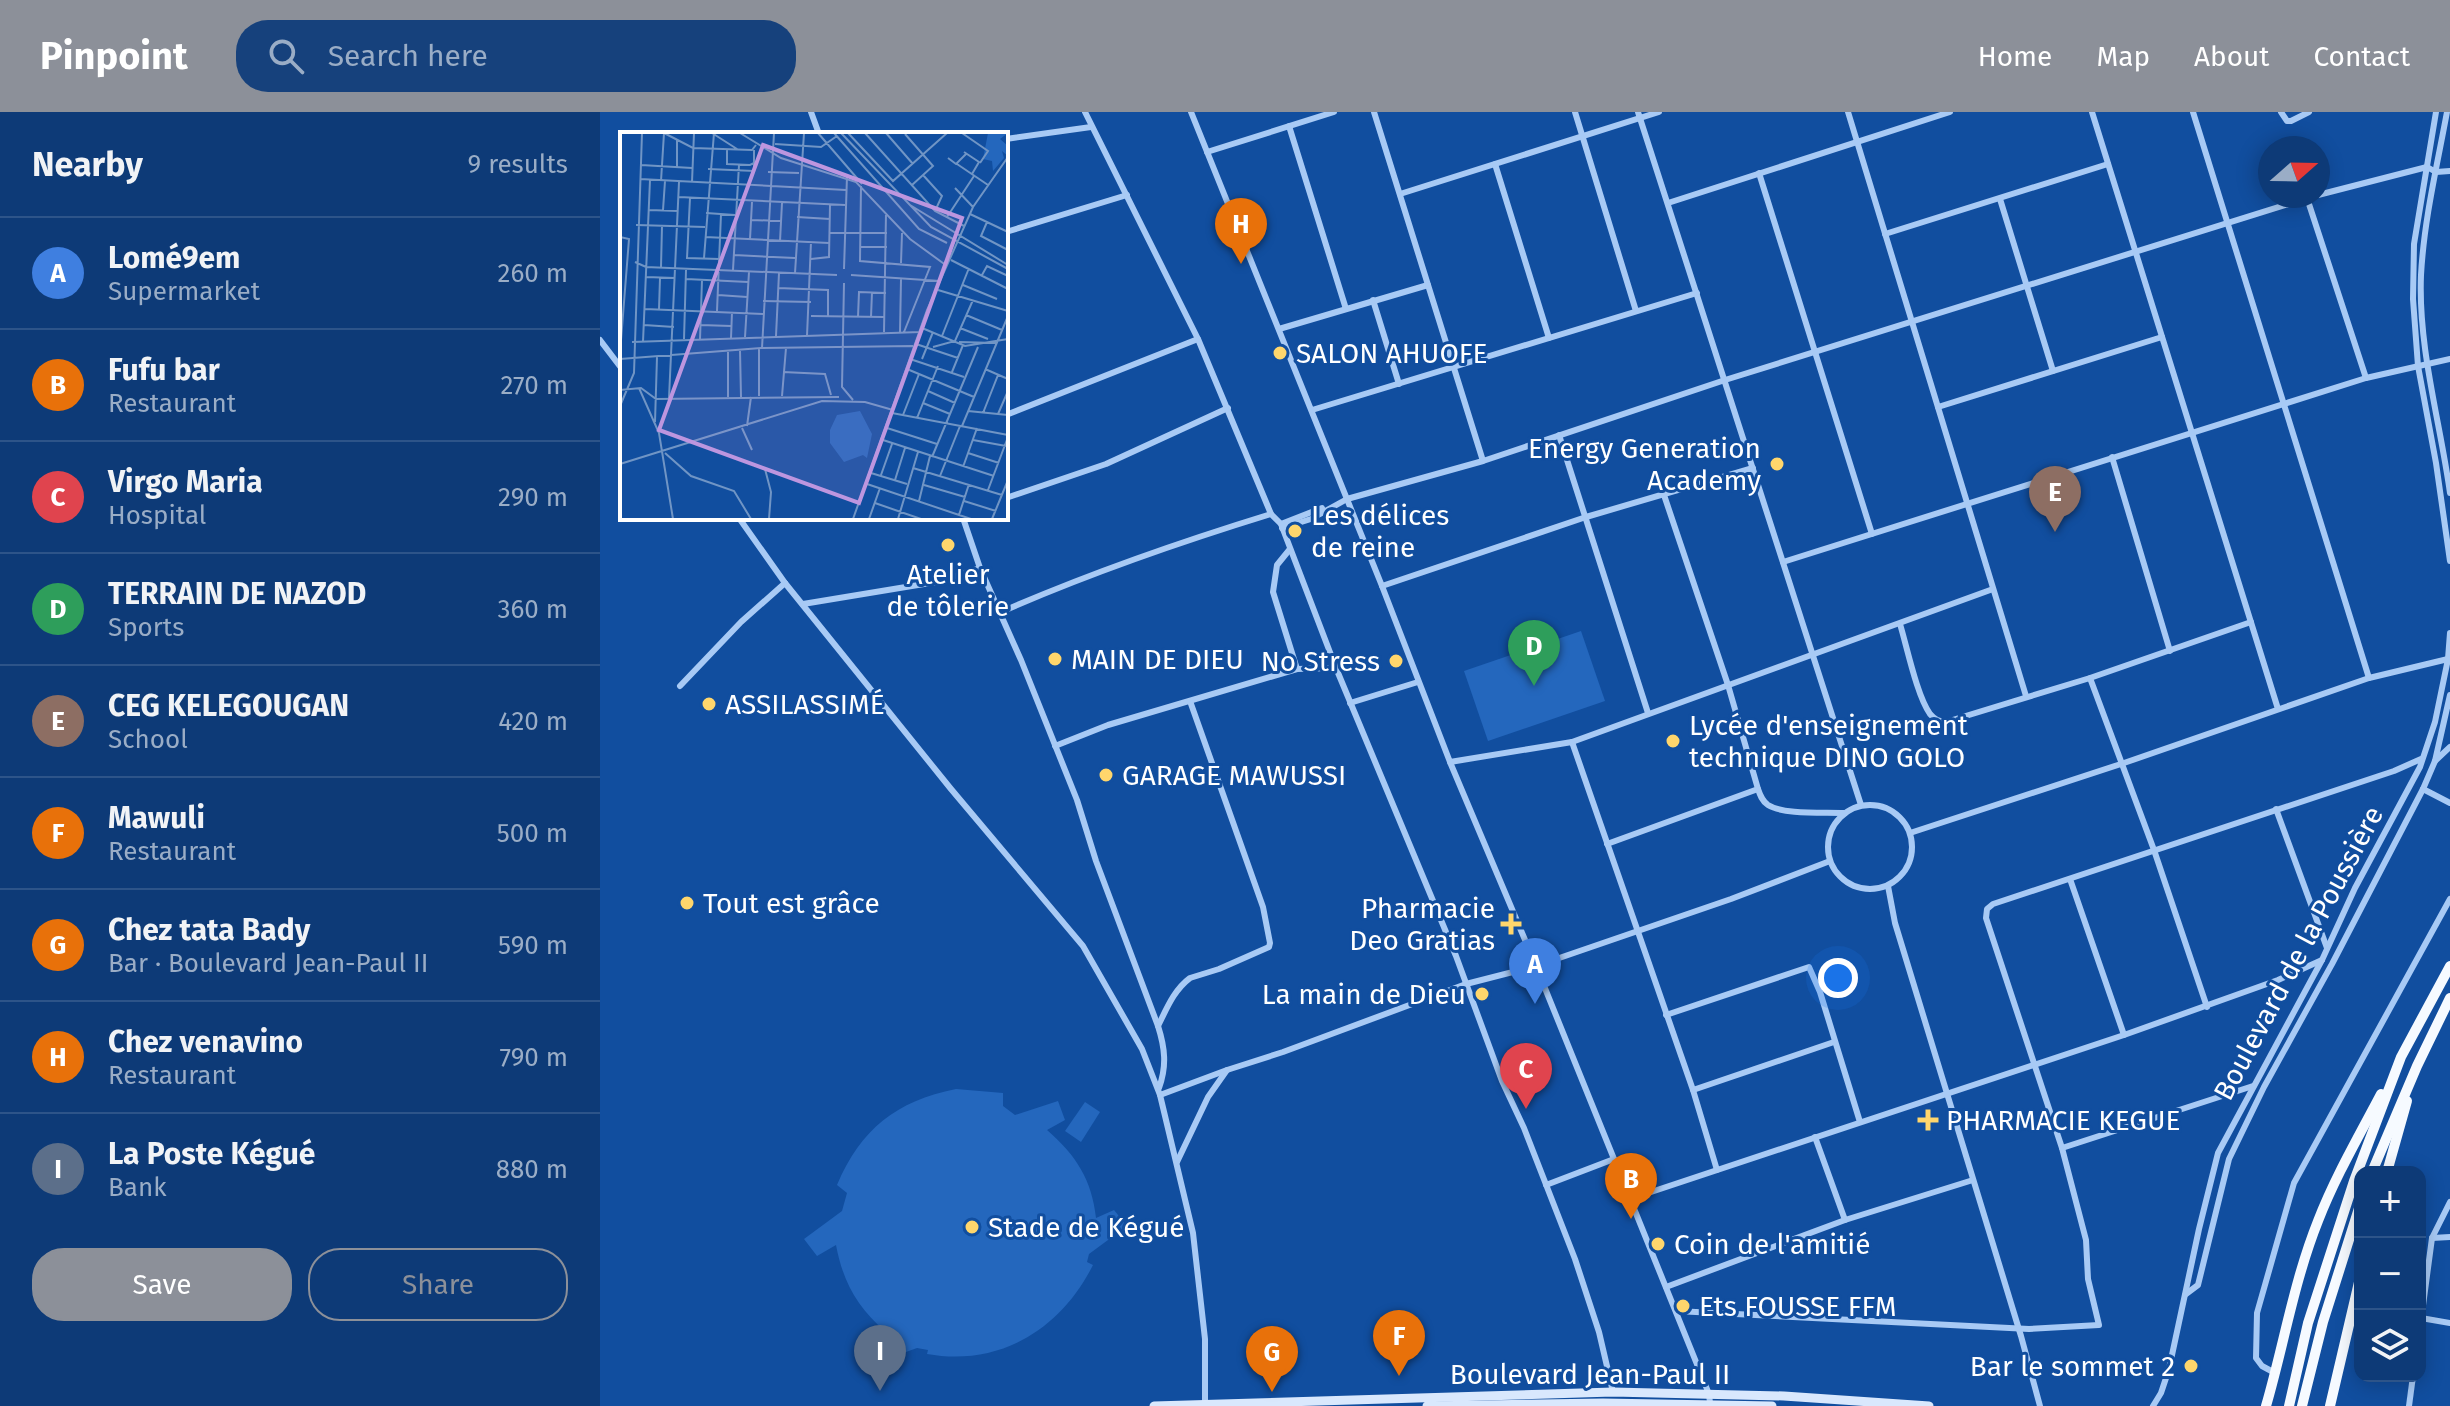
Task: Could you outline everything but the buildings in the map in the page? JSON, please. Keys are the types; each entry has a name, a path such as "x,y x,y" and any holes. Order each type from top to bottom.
{"main road":[{"path":"2266,1406 2289,1312 2318,1221 2344,1165 2450,966"},
{"path":"2375,1166 2450,998"},
{"path":"2289,1406 2308,1323 2332,1243 2401,1057"},
{"path":"2389,1166 2417,1066"},
{"path":"2302,1406 2323,1322 2354,1222"},
{"path":"2330,1406 2354,1304"},
{"name":"Boulevard Jean-Paul II","path":"1154,1406 1613,1392 1709,1398 1848,1399 1929,1406"},
{"name":"Boulevard Jean-Paul II","path":"1427,1406 1629,1405 1709,1398 1734,1405 1772,1406"}],"street":[{"path":"811,112 818,132"},
{"path":"1085,112 1198,339 1271,514 1282,526 1350,703 1546,1185 1587,1294 1613,1392"},
{"path":"1191,112 1450,762 1536,966 1709,1398"},
{"path":"1207,152 1334,112"},
{"path":"1374,112 1483,461"},
{"path":"1575,112 1636,311"},
{"path":"1400,194 1639,115 1659,112"},
{"path":"1848,112 2026,696"},
{"path":"1668,203 1950,112"},
{"path":"2092,112 2278,709"},
{"path":"2193,112 2369,678"},
{"path":"2281,112 2287,121 2291,121 2309,112"},
{"path":"2436,112 2414,244 2413,299 2418,366 2450,561"},
{"path":"2447,112 2421,275 2428,364 2450,493"},
{"path":"1639,115 1861,805"},
{"path":"1289,126 1346,309"},
{"path":"1008,139 1091,127"},
{"path":"1495,164 1549,338"},
{"path":"1885,234 2108,164"},
{"path":"2330,192 2427,167 2436,172 2450,171"},
{"path":"1759,173 1872,534"},
{"path":"1008,231 1127,195"},
{"path":"2000,199 2053,371"},
{"path":"1282,526 1311,519 1347,499 1483,461 1725,380 2273,208"},
{"path":"2316,208 2366,378"},
{"path":"1279,329 1428,285"},
{"path":"1312,410 1697,293"},
{"path":"1373,300 1399,384"},
{"path":"1938,407 2162,337"},
{"path":"1008,414 1198,339"},
{"path":"600,340 620,366"},
{"path":"1783,562 2366,378 2450,359"},
{"path":"1008,497 1106,464 1228,408"},
{"path":"1559,435 1648,713"},
{"path":"2112,457 2170,651"},
{"path":"1382,586 1586,517 1753,468"},
{"path":"1664,495 1728,685 1762,799 1769,806 1789,810 1844,813 1861,805 1885,807 1896,813 1910,833 1911,858 1899,879 1875,890 1861,889 1848,884 1837,874 1827,848 1829,835 1844,813"},
{"path":"1001,612 1049,591 1207,533 1271,514"},
{"path":"740,520 785,583 951,789 1083,946 1142,1049 1159,1092 1199,1270 1205,1339 1205,1405"},
{"path":"964,520 980,568 1055,746 1158,1026 1165,1069 1159,1092"},
{"path":"1290,549 1277,565 1273,592 1297,669"},
{"path":"803,604 936,582 980,568"},
{"path":"680,686 741,622 785,583"},
{"path":"1450,762 1572,742 1993,589"},
{"path":"1900,624 1924,702 1938,721 1946,722 2090,678 2251,622"},
{"name":"Boulevard de la Poussière","path":"2153,1406 2169,1369 2218,1153 2322,960 2355,888 2413,784 2435,722 2450,633"},
{"path":"1910,833 2369,678 2448,659"},
{"path":"1055,746 1108,725 1297,669 1336,668"},
{"path":"2090,678 2154,850 2207,1007"},
{"path":"1350,703 1418,682"},
{"name":"Boulevard de la Poussière","path":"2186,1294 2198,1285 2229,1159 2264,1087 2423,789 2435,761 2450,695"},
{"path":"1158,1026 1170,1000 1190,978 1236,963 1269,947 1270,943 1263,907 1190,701"},
{"path":"1572,742 1693,1090 1717,1170"},
{"path":"2435,761 2450,747"},
{"path":"1676,1311 2018,1329 2099,1325 2088,1279 2086,1240 2062,1148 1986,918 1987,909 1993,904 2394,771 2421,759"},
{"path":"1607,844 1758,789"},
{"path":"2423,789 2450,803"},
{"path":"2276,809 2327,949"},
{"path":"1159,1092 1283,1052 1466,984 1536,966 1830,861"},
{"path":"2070,879 2124,1035"},
{"path":"1888,886 1895,923 2040,1406"},
{"path":"2275,1373 2262,1366 2256,1358 2257,1313 2294,1183 2450,899"},
{"path":"1630,1199 2207,1007 2302,971 2322,960 2332,964"},
{"path":"1666,1015 1809,967 1820,992 1860,1122"},
{"path":"1693,1090 1834,1042"},
{"path":"1177,1162 1208,1097 1227,1070"},
{"path":"2062,1148 2253,1086"},
{"path":"1815,1137 1845,1220"},
{"path":"1546,1185 1614,1159"},
{"path":"1666,1287 1845,1220 1973,1180"},
{"path":"2422,1310 2432,1238 2450,1202"},
{"path":"2432,1238 2450,1237"},
{"path":"2426,1319 2450,1323"},
{"path":"2409,1406 2412,1382"}],"shaded area":[{"path":"1581,631 1605,701 1488,741 1464,671"},
{"name":"Stade de Kégué","path":"956,1089 1003,1093 1003,1106 1015,1115 1058,1101 1065,1120 1047,1130 1081,1169 1091,1192 1096,1218 1114,1210 1127,1226 1089,1254 1087,1262 1093,1265 1080,1288 1046,1325 1025,1338 979,1355 954,1357 927,1354 928,1350 917,1348 873,1364 866,1344 886,1332 853,1293 836,1245 817,1256 804,1239 842,1211 847,1193 837,1185 869,1133 883,1120 915,1101"},
{"path":"1085,1102 1100,1112 1081,1142 1065,1131"}],"place":[{"name":"Chez venavino","path":"1241,264"},
{"name":"SALON AHUOFE","path":"1280,353"},
{"name":"Energy Generation Academy","path":"1777,464"},
{"name":"Les délices de reine","path":"1295,531"},
{"name":"CEG KELEGOUGAN","path":"2055,532"},
{"name":"Atelier de tôlerie","path":"948,545"},
{"name":"MAIN DE DIEU","path":"1055,659"},
{"name":"No Stress","path":"1396,661"},
{"name":"TERRAIN DE NAZOD","path":"1534,686"},
{"name":"ASSILASSIMÉ","path":"709,704"},
{"name":"Lycée d'enseignement technique DINO GOLO","path":"1673,741"},
{"name":"GARAGE MAWUSSI","path":"1106,775"},
{"name":"Tout est grâce","path":"687,903"},
{"name":"Pharmacie Deo Gratias","path":"1511,924"},
{"name":"La main de Dieu","path":"1482,994"},
{"name":"Lomé9em","path":"1535,1004"},
{"name":"Virgo Maria","path":"1526,1109"},
{"name":"PHARMACIE KEGUE","path":"1928,1120"},
{"name":"Fufu bar","path":"1631,1219"},
{"name":"Stade de Kégué","path":"972,1227"},
{"name":"Coin de l'amitié","path":"1658,1244"},
{"name":"Ets FOUSSE FFM","path":"1683,1306"},
{"name":"Bar le sommet 2","path":"2191,1366"},
{"name":"Mawuli","path":"1399,1376"},
{"name":"La Poste Kégué","path":"880,1391"},
{"name":"Chez tata Bady","path":"1272,1392"}]}
